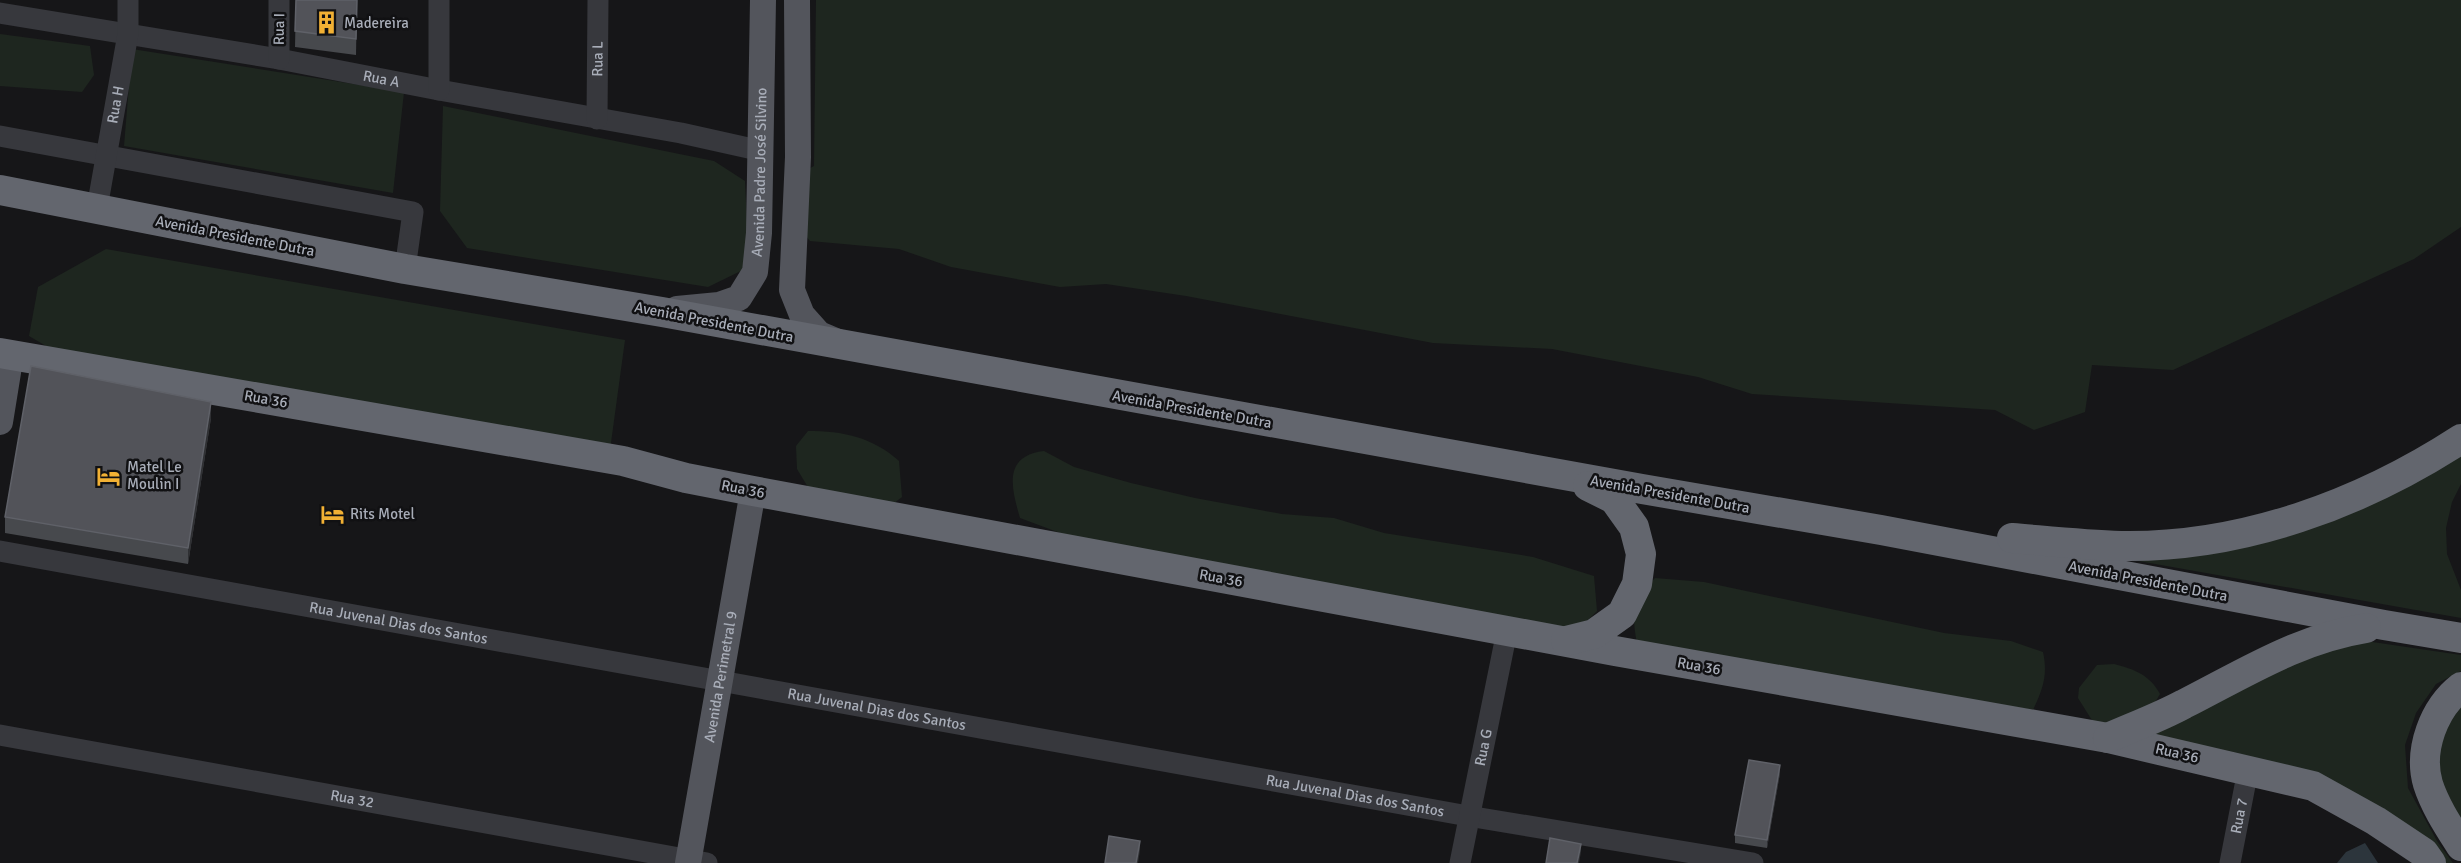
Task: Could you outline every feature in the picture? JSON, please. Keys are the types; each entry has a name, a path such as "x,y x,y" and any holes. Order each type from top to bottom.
{"highway":[{"name":"Avenida Presidente Dutra","path":"0,190 405,269 662,312 1881,530 2461,638"},
{"name":"Rua 36","path":"5,353 623,461 686,478 753,491 1507,631 2108,738 2313,786 2376,821 2428,858"},
{"path":"1881,530 2122,546 2173,543 2227,536 2316,512 2377,487 2425,462 2461,439"},
{"path":"1563,641 1593,634 1622,614 1637,584 1641,554 1634,527 1614,499 1569,476"},
{"path":"2108,738 2182,706 2284,651 2338,633 2384,625"},
{"path":"2461,687 2440,710 2429,734 2426,755 2428,783 2440,812 2461,846"}],"main road":[{"name":"Avenida Padre José Silvino","path":"662,312 690,306 719,305 739,298 755,272 762,151 763,0"},
{"path":"797,0 798,157 792,290 802,315 819,334 848,347"},
{"path":"0,422 5,353"},
{"name":"Avenida Perimetral 9","path":"694,862 718,682 753,491"}],"street":[{"name":"Rua H","path":"97,208 128,34 128,0"},
{"name":"Rua I","path":"279,0 279,59"},
{"path":"439,90 440,0"},
{"name":"Rua L","path":"597,119 598,0"},
{"name":"Rua A","path":"0,13 279,59 681,133 762,151"},
{"path":"0,136 413,212 405,269"},
{"name":"Rua Juvenal Dias dos Santos","path":"0,551 1468,816 1753,863"},
{"name":"Rua G","path":"1460,863 1507,631"},
{"name":"Rua 32","path":"0,735 694,862"},
{"name":"Rua 7","path":"2230,863 2248,770"}],"shaded area":[{"path":"816,0 2461,0 2461,227 2414,259 2173,370 2092,365 2085,412 2034,430 1995,410 1752,394 1698,377 1552,349 1433,343 1186,296 1106,284 1060,287 951,267 899,249 810,241 799,228 797,175 814,166"},
{"path":"0,34 90,46 94,75 82,92 0,86"},
{"path":"132,49 404,92 393,193 124,146"},
{"path":"443,106 714,161 745,181 749,267 708,287 467,248 440,211"},
{"path":"106,249 625,340 610,450 63,356 29,336 38,287"},
{"path":"808,431 845,434 868,441 889,453 899,461 902,497 885,510 817,502 797,469 796,446"},
{"path":"1044,451 1074,467 1195,498 1282,514 1334,518 1384,533 1533,557 1594,576 1597,611 1580,628 1513,623 1119,555 1020,518 1013,484 1016,466 1031,454"},
{"path":"2461,453 2461,484 2452,502 2446,528 2447,554 2461,590 2461,618 2127,559"},
{"path":"1655,578 1704,582 1944,633 2011,641 2043,652 2045,675 2042,688 2033,710 1637,643 1634,615 1638,600"},
{"path":"2352,639 2461,655 2461,671 2436,684 2416,713 2405,745 2408,788 2437,841 2453,863 2442,863 2402,823 2117,737"},
{"path":"2114,664 2146,677 2160,694 2148,709 2140,714 2095,725 2078,698 2079,688 2097,665"},
{"path":"2461,696 2461,834 2441,803 2434,741"},
{"path":"2365,843 2378,863 2337,863 2346,852"}],"building":[{"name":"Madereira","path":"296,0 357,0 356,39 295,31"},
{"name":"Matel Le Moulin I","path":"31,366 211,402 188,548 5,517"},
{"path":"1749,760 1780,765 1767,840 1735,835"},
{"path":"1109,836 1140,841 1136,863 1105,863"},
{"path":"1550,838 1581,844 1577,863 1546,863"}],"place":[{"name":"Madereira","path":"326,23"},
{"name":"Matel Le Moulin I","path":"109,476"},
{"name":"Rits Motel","path":"332,514"}]}
